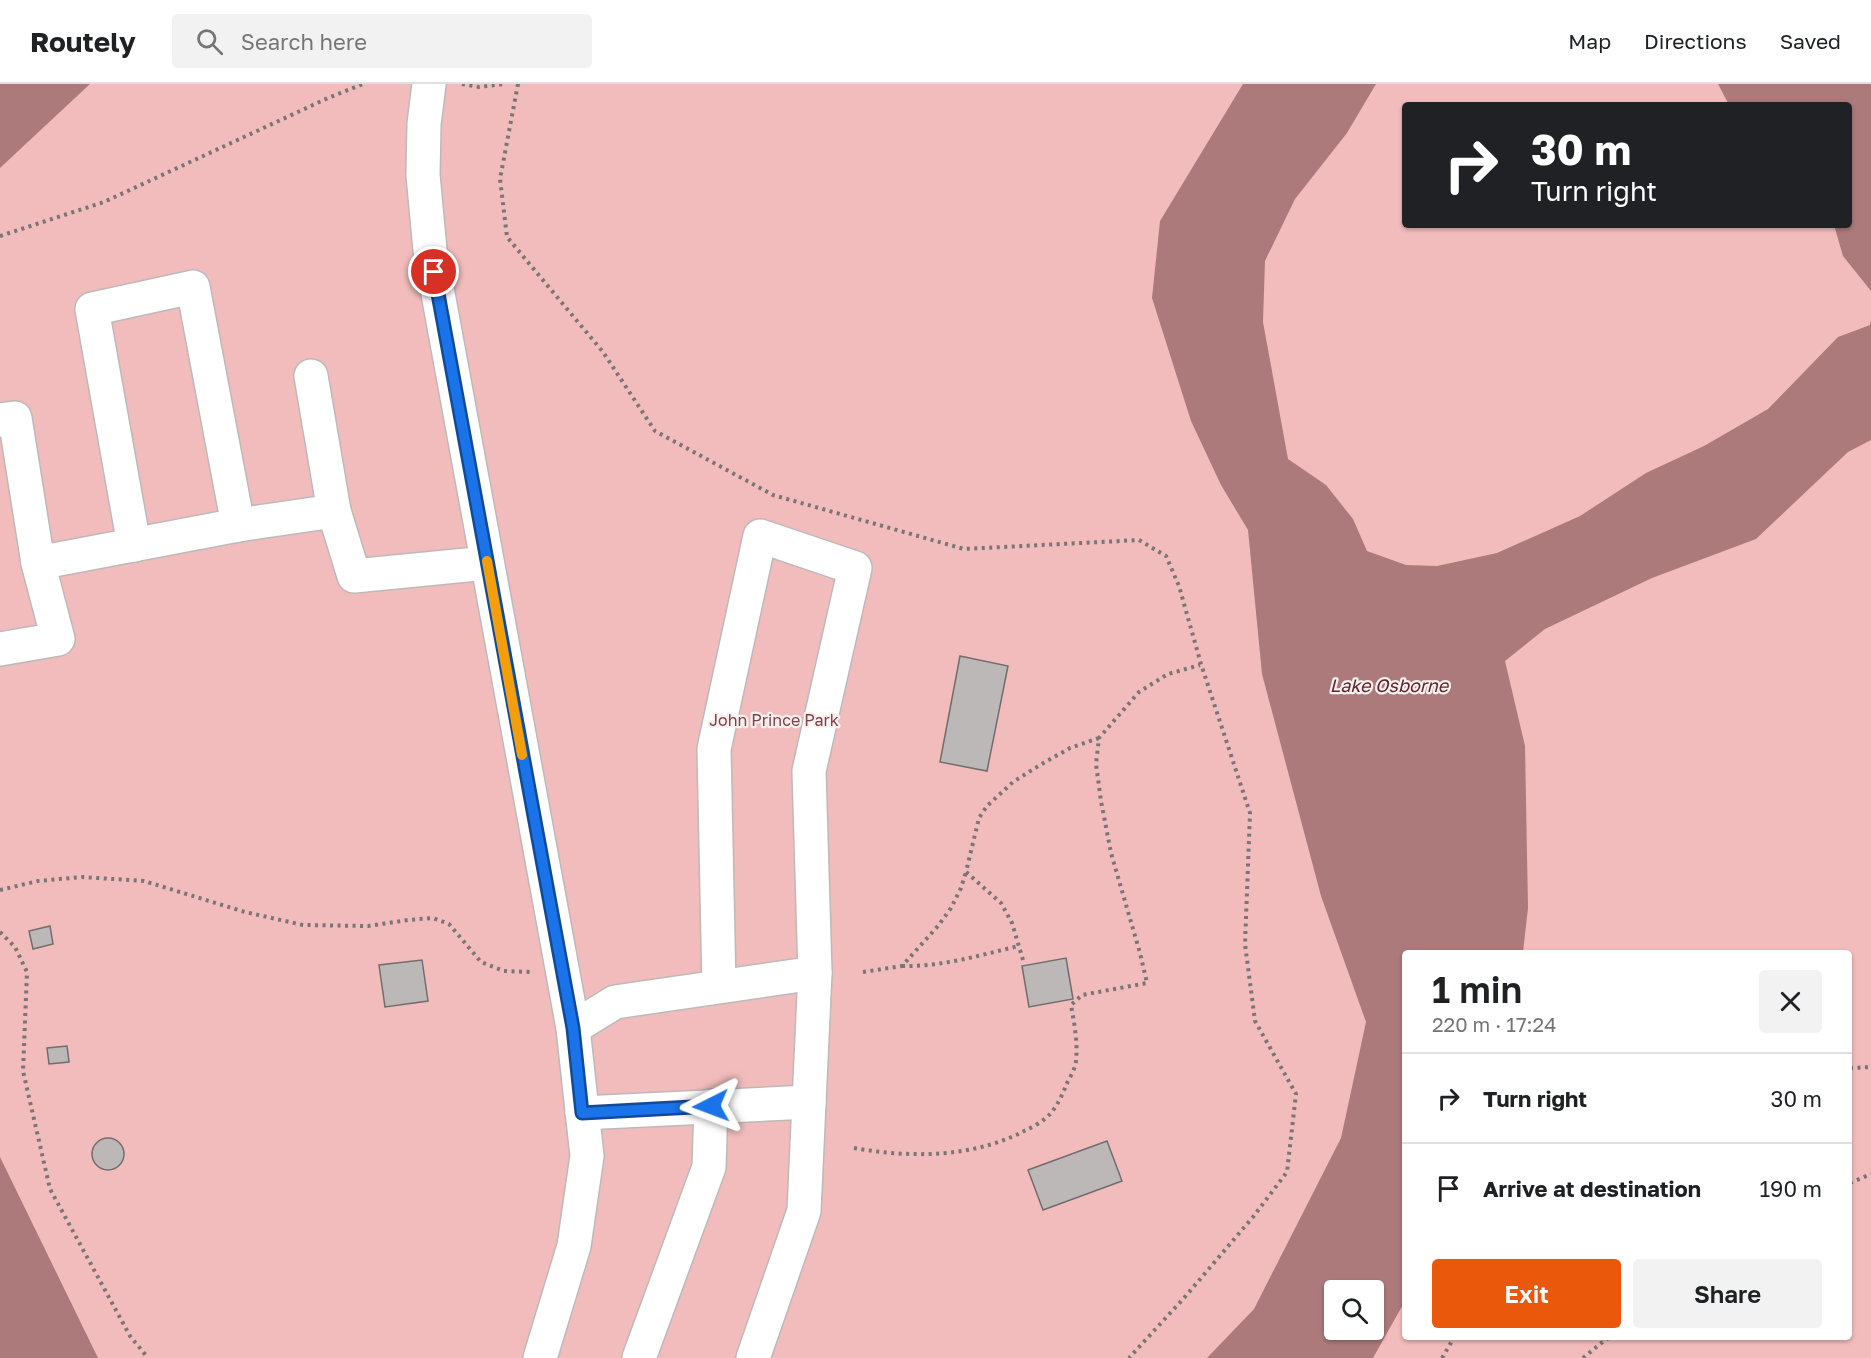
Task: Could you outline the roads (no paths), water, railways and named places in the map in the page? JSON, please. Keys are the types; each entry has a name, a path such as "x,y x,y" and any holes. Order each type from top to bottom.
{"street":[{"path":"429,84 424,124 423,175 430,250 573,1028 587,1156 574,1246 540,1358"},
{"path":"134,545 92,309 193,287 238,525"},
{"path":"310,376 334,512 354,576 487,563"},
{"path":"0,420 15,418 38,563 58,639 0,649"},
{"path":"38,563 238,525 334,512"},
{"path":"719,986 714,749 760,536 855,568 809,771 814,973 804,1210 753,1358"},
{"path":"573,1028 615,1002 814,973"},
{"path":"582,1113 808,1102"},
{"path":"639,1358 709,1167 711,1106"}],"water":[{"path":"0,84 90,84 0,168"},
{"name":"Lake Osborne","path":"1243,84 1376,84 1347,133 1295,199 1265,261 1263,322 1288,459 1326,485 1353,519 1367,551 1406,565 1437,566 1497,553 1580,516 1646,473 1704,446 1768,409 1838,337 1870,325 1871,320 1871,440 1848,452 1756,539 1652,578 1545,629 1505,661 1525,746 1528,908 1523,950 1402,950 1402,1306 1384,1338 1384,1280 1324,1280 1324,1340 1383,1340 1373,1358 1207,1358 1254,1309 1341,1138 1366,1022 1321,896 1262,674 1248,530 1221,485 1191,421 1152,298 1160,221"},
{"path":"1718,84 1871,84 1871,291 1843,256 1835,228 1852,228 1852,102 1727,102"},
{"path":"0,1157 98,1358 0,1358"}],"park label":[{"name":"John Prince Park","path":"774,720"}]}
